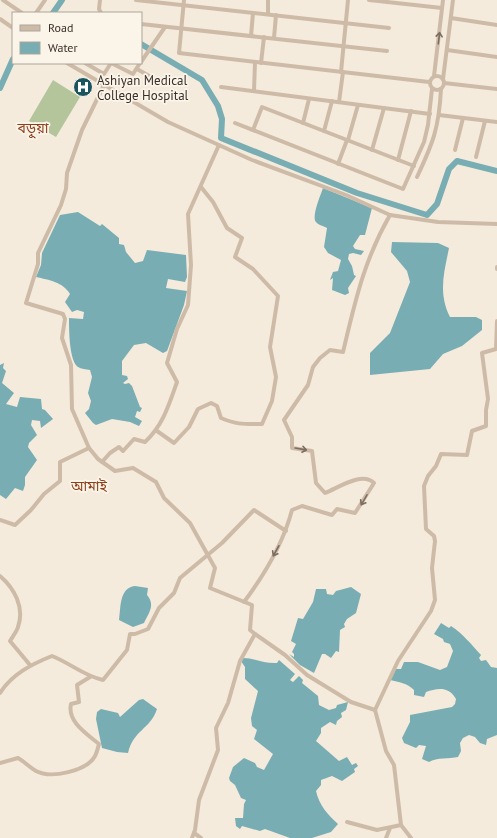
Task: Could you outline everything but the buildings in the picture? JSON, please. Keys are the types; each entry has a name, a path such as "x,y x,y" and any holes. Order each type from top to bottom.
{"street":[{"path":"3,0 21,12"},
{"path":"37,12 45,0"},
{"path":"100,0 99,9 100,12"},
{"path":"136,0 184,2 253,13 389,28"},
{"path":"268,0 268,14"},
{"path":"339,102 348,0"},
{"path":"369,0 442,8"},
{"path":"429,82 434,76 443,0"},
{"path":"417,177 432,144 439,115 453,0"},
{"path":"184,2 179,53 429,82"},
{"path":"251,36 253,13"},
{"path":"274,38 276,15"},
{"path":"451,18 497,25"},
{"path":"0,19 12,27"},
{"path":"142,25 181,29"},
{"path":"142,25 387,51"},
{"path":"142,61 153,42 165,27"},
{"path":"261,63 264,37"},
{"path":"447,50 497,56"},
{"path":"254,92 255,62"},
{"path":"69,64 168,122 252,160 346,195 390,215 438,222 497,224"},
{"path":"87,64 104,74 110,64"},
{"path":"113,64 134,74 140,64"},
{"path":"137,69 158,81"},
{"path":"434,76 438,76 443,81 497,89"},
{"path":"235,123 403,189 424,142 430,114 432,89 429,82"},
{"path":"104,85 79,137 66,173 66,189 62,205 38,253 38,264 26,303 63,314 65,319 62,338 71,365 72,409 89,448 102,462 116,471 133,468 156,482 164,498 190,523 215,568 210,588 252,605 250,630 285,655 307,675 352,702 375,710"},
{"path":"221,87 430,114"},
{"path":"432,89 435,91 441,90"},
{"path":"303,123 309,98"},
{"path":"324,131 332,101"},
{"path":"338,164 348,140 358,105"},
{"path":"253,130 262,107 414,166"},
{"path":"372,150 384,108"},
{"path":"398,160 411,112"},
{"path":"439,115 497,122"},
{"path":"455,150 463,118"},
{"path":"476,157 485,121"},
{"path":"424,142 432,144"},
{"path":"102,462 110,453 119,447 123,451 134,439 145,442 157,431 177,382 168,362 177,329 188,305 191,265 188,214 201,188 219,145"},
{"path":"157,431 174,443 189,426 198,409 211,403 217,406 221,418 230,422 240,425 262,424 272,401 276,377 270,347 278,296 253,268 235,257 242,238 227,228 213,202 201,188"},
{"path":"244,602 265,572 286,531 292,510 302,506 332,516 337,509 356,513 374,482 370,479 363,478 326,494 316,483 312,451 292,448 292,437 284,420 308,385 313,367 320,358 330,350 343,352 356,295 372,251 390,215"},
{"path":"410,838 401,825 394,765 386,751 375,710 398,661 431,611 435,600 432,568 435,541 434,536 426,529 424,486 428,476 436,466 441,454 467,455 472,431 486,426 488,399 482,353 496,349 497,321"},
{"path":"0,520 15,525 44,494 60,481 60,462 89,448"},
{"path":"0,693 5,686 30,665 52,656 62,660 90,677 103,680 127,650 130,634 135,634 148,629 159,608 174,593 180,578 222,543 254,510 286,531"},
{"path":"0,576 10,585 20,608 18,627 10,640 30,665"},
{"path":"192,838 199,800 218,750 216,728 228,703 240,661 255,634"},
{"path":"0,763 18,758 27,763 36,771 53,774 70,772 83,767 95,757 99,744 78,726 69,711 71,704 79,702 77,685 90,677"},
{"path":"347,822 377,830 401,825"},
{"path":"386,838 390,828"},
{"path":"194,833 201,838"}],"green space":[{"path":"53,80 80,97 56,137 29,121"}],"water":[{"path":"323,188 372,208 365,235 360,235 353,246 355,249 364,251 361,255 353,253 349,254 348,259 352,266 354,275 356,276 348,288 349,293 345,295 332,290 333,278 330,280 333,272 338,271 341,260 328,253 324,247 327,228 318,224 315,219 315,211"},
{"path":"78,212 100,226 102,224 119,238 119,244 124,245 126,252 135,263 143,261 147,250 186,255 187,277 185,282 168,279 166,288 187,291 184,305 167,351 163,353 146,343 134,345 122,361 122,375 127,376 128,379 123,383 129,383 132,386 140,407 142,408 140,412 137,411 135,417 142,421 139,426 130,422 112,419 96,425 85,413 89,409 91,401 88,393 92,377 90,370 79,368 75,364 69,336 69,318 83,319 84,312 77,310 72,312 65,302 70,294 60,284 36,277 41,265 42,253 60,215"},
{"path":"392,242 438,243 449,248 443,283 446,308 450,317 476,317 482,320 482,330 462,346 443,354 430,369 370,375 370,353 390,333 410,282 407,271 391,252"},
{"path":"4,363 3,368 6,371 2,383 14,393 6,404 17,407 20,397 41,399 42,409 45,410 53,419 41,428 40,421 32,420 31,425 37,435 29,443 28,447 37,460 25,477 23,491 15,488 6,499 0,495 0,365"},
{"path":"135,586 148,588 147,595 151,602 151,608 144,623 133,627 119,620 123,594 126,590"},
{"path":"351,587 361,594 356,613 347,619 344,624 345,627 340,630 339,652 336,651 331,658 325,654 322,654 314,673 300,665 289,654 294,657 292,652 296,644 291,641 298,618 303,619 313,602 316,589 326,589 327,594 333,595 336,591"},
{"path":"441,623 449,628 451,626 463,636 481,655 479,658 481,661 486,660 491,667 497,668 497,735 487,739 486,745 480,743 475,737 469,735 463,738 460,743 461,751 458,757 432,760 429,762 422,759 426,746 419,745 416,748 404,743 402,738 410,722 410,715 452,707 455,704 456,699 450,692 442,689 426,692 424,697 414,695 414,690 409,686 390,680 394,669 401,669 404,662 418,662 440,670 447,667 453,651 450,644 444,642 443,639 434,634"},
{"path":"243,658 273,663 277,663 279,660 295,674 290,680 293,682 299,676 303,680 302,683 318,696 319,705 329,710 336,708 337,705 348,702 346,710 341,713 342,717 337,721 336,725 330,722 321,728 321,733 316,741 339,761 347,757 352,765 356,763 358,766 354,769 355,772 342,781 332,776 321,780 321,785 316,791 319,801 324,809 338,824 331,832 312,838 290,838 265,829 260,831 242,826 240,829 236,826 235,818 243,818 244,804 246,800 241,798 235,785 230,781 229,778 233,767 244,758 255,763 257,767 264,770 273,754 254,739 257,730 252,726 251,718 258,691 245,679 245,667 241,661"},
{"path":"143,699 157,709 154,716 134,739 128,753 102,748 96,719 97,712 101,709 118,713 120,717 139,700"}],"waterway":[{"path":"54,12 62,0"},
{"path":"142,45 202,80 218,106 222,119 221,138 357,193 427,215 437,204 449,169 457,161 497,171"},
{"path":"0,88 12,61"}],"place":[{"name":"Ashiyan Medical College Hospital","path":"83,87"}],"district":[{"name":"বড়ুয়া","path":"33,128"},
{"name":"আমাই","path":"89,486"}]}
